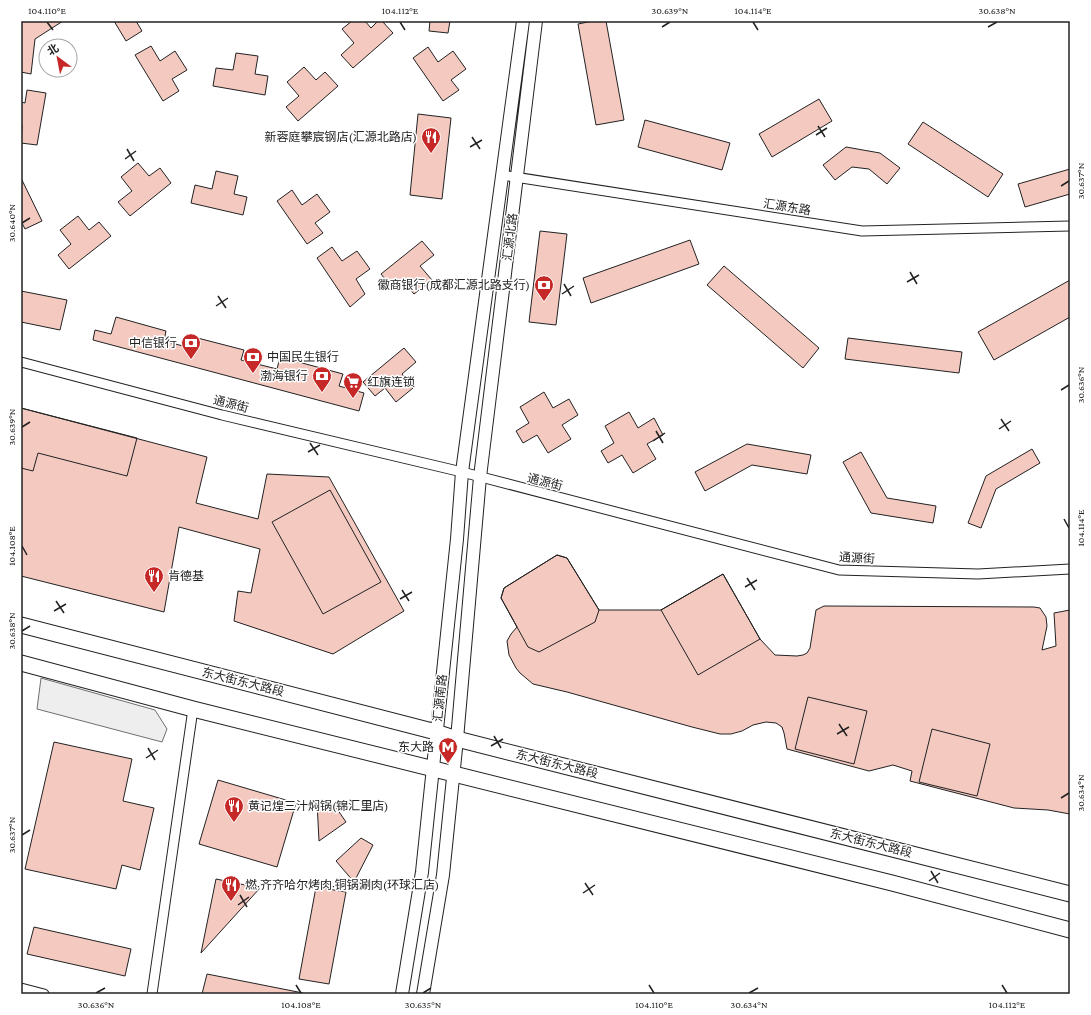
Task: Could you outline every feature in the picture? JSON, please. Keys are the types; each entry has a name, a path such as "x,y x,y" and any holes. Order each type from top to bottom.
{"main road":[{"name":"东大街东大路段","path":"21,626 436,732 457,739 1070,894"},
{"path":"21,663 193,709 892,883 1070,930"}],"street":[{"name":"汇源北路","path":"462,472 523,21"},
{"name":"汇源北路","path":"480,477 536,21"},
{"name":"汇源东路","path":"502,175 518,176 862,231 1070,226"},
{"name":"通源街","path":"21,362 222,415 462,472 839,570 978,574 1070,569"},
{"name":"汇源南路","path":"402,994 422,872 457,539 462,472"},
{"name":"汇源南路","path":"423,994 443,875 457,739 480,477"},
{"path":"152,994 193,709"},
{"path":"21,988 44,994"}],"shaded area":[{"path":"41,678 155,710 167,729 162,742 37,709"}],"building":[{"path":"21,21 63,21 35,39 31,74 21,72"},
{"path":"114,21 136,21 142,31 126,41"},
{"path":"352,21 365,21 371,28 378,21 382,21 393,33 353,68 341,55 354,43 342,29"},
{"path":"430,21 450,21 448,33 429,31"},
{"path":"593,21 606,21 624,120 596,125 578,24"},
{"path":"151,46 160,61 175,51 187,70 172,79 179,91 163,101 135,55"},
{"path":"428,47 438,62 453,51 466,69 451,80 459,90 443,101 413,58"},
{"path":"236,53 258,56 255,74 268,76 265,95 213,86 216,68 233,70"},
{"path":"304,67 316,80 325,72 338,86 298,121 286,107 299,96 287,82"},
{"path":"27,90 46,93 37,145 21,143 21,102 25,103"},
{"path":"819,99 832,121 772,157 759,134"},
{"path":"418,114 451,118 442,199 410,195"},
{"path":"645,120 730,143 722,170 638,147"},
{"path":"923,122 1003,174 988,197 908,144"},
{"path":"846,147 880,153 900,168 887,184 869,169 852,167 835,180 823,165"},
{"path":"138,163 149,176 160,168 171,183 130,216 118,202 132,191 121,177"},
{"path":"1070,169 1070,194 1025,207 1018,184"},
{"path":"216,171 238,176 234,194 247,197 243,215 191,203 195,185 212,189"},
{"path":"21,178 42,221 25,229 21,221"},
{"path":"292,190 302,205 317,194 330,212 315,223 323,233 307,244 277,201"},
{"path":"78,216 89,230 99,222 111,236 69,269 58,255 71,244 60,230"},
{"path":"540,231 567,234 556,325 529,322"},
{"path":"690,240 699,264 591,303 583,278"},
{"path":"422,241 434,255 420,266 432,280 414,294 403,281 393,289 381,274"},
{"path":"332,247 342,261 357,251 370,269 356,279 365,294 350,307 317,258"},
{"path":"724,266 819,348 803,368 707,285"},
{"path":"1070,280 1070,317 994,360 978,332"},
{"path":"21,291 67,300 60,330 21,322"},
{"path":"116,317 166,331 164,341 183,346 186,335 244,350 241,360 277,369 280,357 343,374 339,386 364,393 359,411 93,340 95,330 111,334"},
{"path":"848,338 962,352 959,373 845,359"},
{"path":"404,348 416,362 402,374 413,388 396,402 385,388 375,396 363,382"},
{"path":"544,392 553,408 569,399 578,415 562,425 571,439 548,453 537,435 523,443 516,431 529,423 520,407"},
{"path":"21,408 137,438 127,476 38,453 33,471 21,468"},
{"path":"21,408 207,457 196,503 258,519 267,474 329,477 404,611 333,654 234,621 238,591 251,593 260,549 179,527 164,612 21,576"},
{"path":"629,412 638,428 654,418 663,435 647,444 656,459 633,473 622,455 608,463 601,451 614,443 605,426"},
{"path":"747,444 811,455 807,474 752,465 705,491 695,472"},
{"path":"1032,449 1040,463 996,489 981,528 968,523 986,476"},
{"path":"861,452 887,498 936,506 933,523 871,513 843,462"},
{"path":"330,490 381,582 323,614 272,522"},
{"path":"557,555 567,558 599,610 661,610 723,574 760,639 775,655 797,656 807,653 810,648 816,610 824,606 1040,608 1046,617 1047,626 1042,650 1056,646 1054,613 1070,610 1070,814 1048,810 1014,808 910,781 912,771 893,765 869,771 787,749 782,727 776,723 766,722 753,725 742,731 731,734 720,734 533,684 520,673 509,655 507,641 517,627 501,598 504,588"},
{"path":"557,555 567,558 599,610 595,622 539,652 528,647 501,598 504,588"},
{"path":"723,574 760,639 698,675 661,610"},
{"path":"808,697 867,711 854,764 795,749"},
{"path":"932,729 990,744 977,796 919,782"},
{"path":"54,742 132,759 123,801 154,808 140,870 122,865 116,889 25,869"},
{"path":"218,780 296,803 277,867 199,844"},
{"path":"317,802 335,806 346,822 319,841"},
{"path":"361,838 373,845 354,882 336,861"},
{"path":"216,879 260,888 201,953"},
{"path":"316,887 346,892 329,984 299,979"},
{"path":"34,927 131,949 125,976 27,954"},
{"path":"207,974 303,993 202,994"}],"place":[{"name":"新蓉庭攀宸钢店(汇源北路店)","path":"431,154"},
{"name":"徽商银行(成都汇源北路支行)","path":"544,302"},
{"name":"中信银行","path":"191,360"},
{"name":"中国民生银行","path":"253,374"},
{"name":"渤海银行","path":"322,393"},
{"name":"红旗连锁","path":"353,399"},
{"name":"肯德基","path":"154,593"},
{"name":"东大路","path":"448,764"},
{"name":"黄记煌三汁焖锅(锦汇里店)","path":"234,823"},
{"name":"燃·齐齐哈尔烤肉·铜锅涮肉(环球汇店)","path":"231,902"}]}
